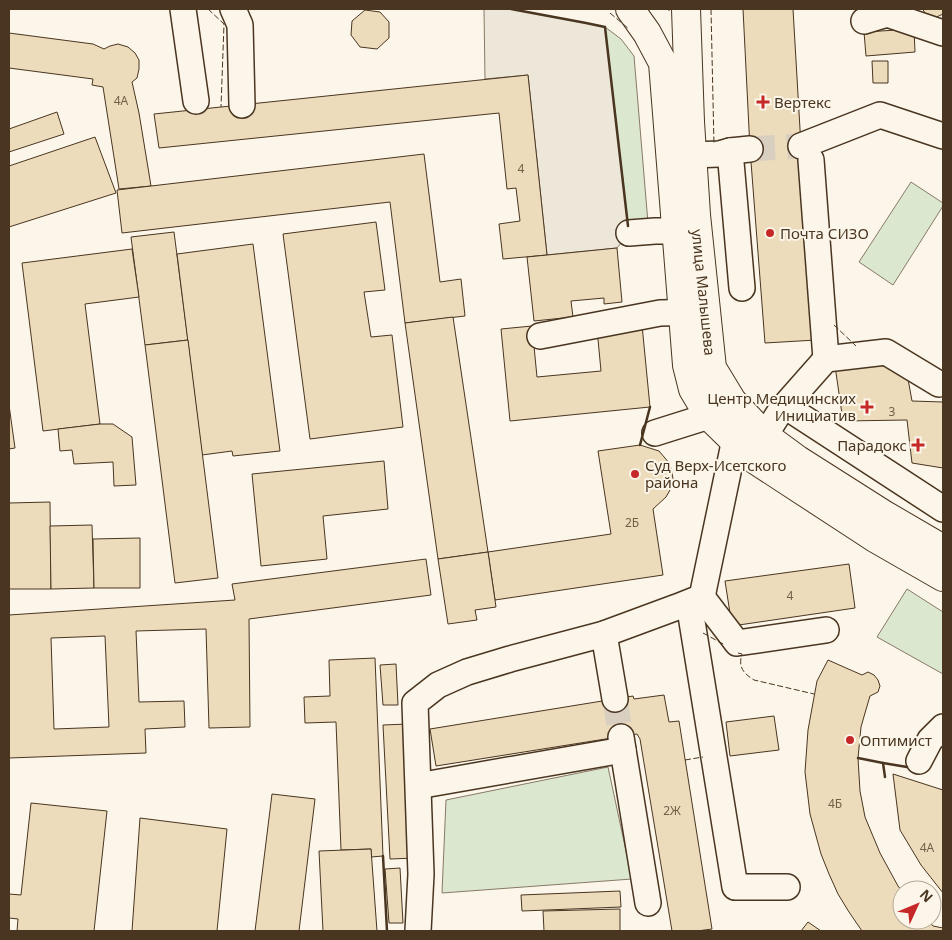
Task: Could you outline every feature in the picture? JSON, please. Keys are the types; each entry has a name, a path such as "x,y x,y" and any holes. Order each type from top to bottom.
{"main road":[{"name":"улица Малышева","path":"630,9 647,33 663,64 676,231 694,312 712,368 732,401 741,410 750,444"},
{"name":"улица Малышева","path":"686,9 696,215 694,312 688,365 694,389 709,416 750,444 875,538 943,577"},
{"name":"улица Малышева","path":"750,444 798,460 875,510 943,549"}],"lane":[{"path":"183,9 196,101"},
{"path":"233,9 240,25 242,104"},
{"path":"864,21 887,14 943,33"},
{"path":"826,359 806,153 880,115 943,136"},
{"path":"692,155 719,154 740,150 742,288"},
{"path":"629,233 676,231"},
{"path":"540,336 660,313 694,312"},
{"path":"787,888 736,887 695,600 750,444 826,359 886,352 939,384"},
{"path":"785,406 943,509"},
{"path":"655,433 709,416 741,410"},
{"path":"695,600 738,643 826,630"},
{"path":"418,931 421,874 415,703 438,685 467,672 604,634 695,600"},
{"path":"604,634 615,699"},
{"path":"919,762 930,740 943,727"},
{"path":"429,784 622,744 648,903"}],"green space":[{"path":"605,27 621,39 634,56 648,223 628,225"},
{"path":"911,182 943,203 943,206 893,285 859,262"},
{"path":"907,589 943,612 943,674 877,637"},
{"path":"608,767 632,879 442,893 446,800"}],"shaded area":[{"path":"484,9 511,9 605,27 629,233 617,248 547,255 528,75 485,79"}],"building":[{"path":"743,9 793,9 801,146 816,340 765,343 750,149"},
{"path":"923,9 943,9 943,14 928,21"},
{"path":"365,10 380,12 389,22 389,38 377,49 360,47 351,35 352,21"},
{"path":"914,29 915,52 866,56 864,32"},
{"path":"9,33 93,44 104,49 118,44 128,47 135,53 139,60 139,69 137,78 132,82 151,186 119,189 103,87 92,85 93,79 9,68"},
{"path":"872,61 888,61 888,83 873,83"},
{"path":"528,75 547,255 503,259 499,224 520,221 516,188 507,189 499,113 159,148 154,114"},
{"path":"57,112 64,134 9,152 9,129"},
{"path":"95,137 116,193 9,227 9,166"},
{"path":"424,154 440,282 461,279 465,316 405,323 390,202 122,233 117,190"},
{"path":"376,222 385,290 364,292 371,337 392,335 403,427 310,439 283,234"},
{"path":"174,232 188,340 145,345 131,237"},
{"path":"253,244 280,451 233,456 232,451 202,455 177,254"},
{"path":"617,248 622,302 604,304 604,298 571,301 573,317 534,321 527,257"},
{"path":"132,249 139,297 85,304 100,424 43,431 22,263"},
{"path":"453,317 488,552 438,559 405,323"},
{"path":"642,325 650,407 510,421 501,329 532,326 537,377 601,371 597,329"},
{"path":"188,340 218,578 175,583 145,345"},
{"path":"880,358 908,379 912,401 943,402 943,468 912,463 907,420 843,421 835,366"},
{"path":"9,405 15,448 9,449"},
{"path":"113,424 132,437 136,485 114,486 113,462 74,464 72,450 60,451 58,429"},
{"path":"640,445 659,451 670,464 674,483 666,497 653,509 663,575 495,600 488,552 611,534 598,451"},
{"path":"384,461 388,509 323,516 327,559 261,566 252,474"},
{"path":"50,502 51,589 9,589 9,503"},
{"path":"92,525 94,588 51,589 50,526"},
{"path":"140,538 140,588 94,588 93,539"},
{"path":"488,552 496,607 475,610 477,620 448,624 438,559"},
{"path":"426,559 431,595 249,619 250,727 209,728 206,629 136,631 139,702 184,701 185,727 145,729 146,753 9,758 9,615 235,600 232,584","holes":["105,636 109,727 54,729 51,638"]},
{"path":"849,564 855,608 732,626 725,581"},
{"path":"375,658 383,856 371,857 371,849 341,850 336,722 305,723 304,697 330,696 329,660"},
{"path":"828,660 862,675 868,672 878,680 880,686 878,692 870,696 861,727 858,758 860,791 865,817 880,853 895,880 892,880 892,930 942,930 942,928 943,931 862,931 838,894 821,854 810,814 805,772 808,730 817,681"},
{"path":"396,664 398,705 383,705 380,665"},
{"path":"664,695 669,722 679,721 712,929 672,931 640,739 637,734 436,766 430,729 633,696 634,699"},
{"path":"774,716 779,750 730,756 726,722"},
{"path":"408,724 416,858 390,859 383,725"},
{"path":"893,774 943,790 943,893 942,880 933,880 921,865 900,830"},
{"path":"272,794 315,799 299,931 255,931"},
{"path":"31,803 107,811 94,931 17,931 18,919 9,918 9,894 21,895"},
{"path":"140,818 227,829 217,931 132,931"},
{"path":"371,849 377,931 323,931 319,851"},
{"path":"400,868 403,923 389,923 385,869"},
{"path":"620,891 621,907 522,911 521,895"},
{"path":"620,909 620,931 544,931 543,911"},
{"path":"808,922 821,931 801,931"}],"tunnel":[{"path":"750,149 801,146"},
{"path":"615,699 621,737"}],"fence":[{"path":"208,9 224,24 221,107"},
{"path":"711,9 714,145"},
{"path":"610,13 629,29"},
{"path":"834,325 856,346"},
{"path":"703,633 725,645"},
{"path":"738,653 742,654 742,669 754,680 814,694"},
{"path":"685,760 703,757"}],"wall":[{"path":"511,9 605,27 628,226"},
{"path":"640,445 650,407"},
{"path":"858,758 883,763 885,777"},
{"path":"883,763 907,767"},
{"path":"383,856 387,931"}],"place":[{"name":"Вертекс","path":"763,102"},
{"name":"Почта СИЗО","path":"770,233"},
{"name":"Центр Медицинских Инициатив","path":"867,407"},
{"name":"Парадокс","path":"918,445"},
{"name":"Суд Верх-Исетского района","path":"635,474"},
{"name":"Оптимист","path":"850,740"}]}
